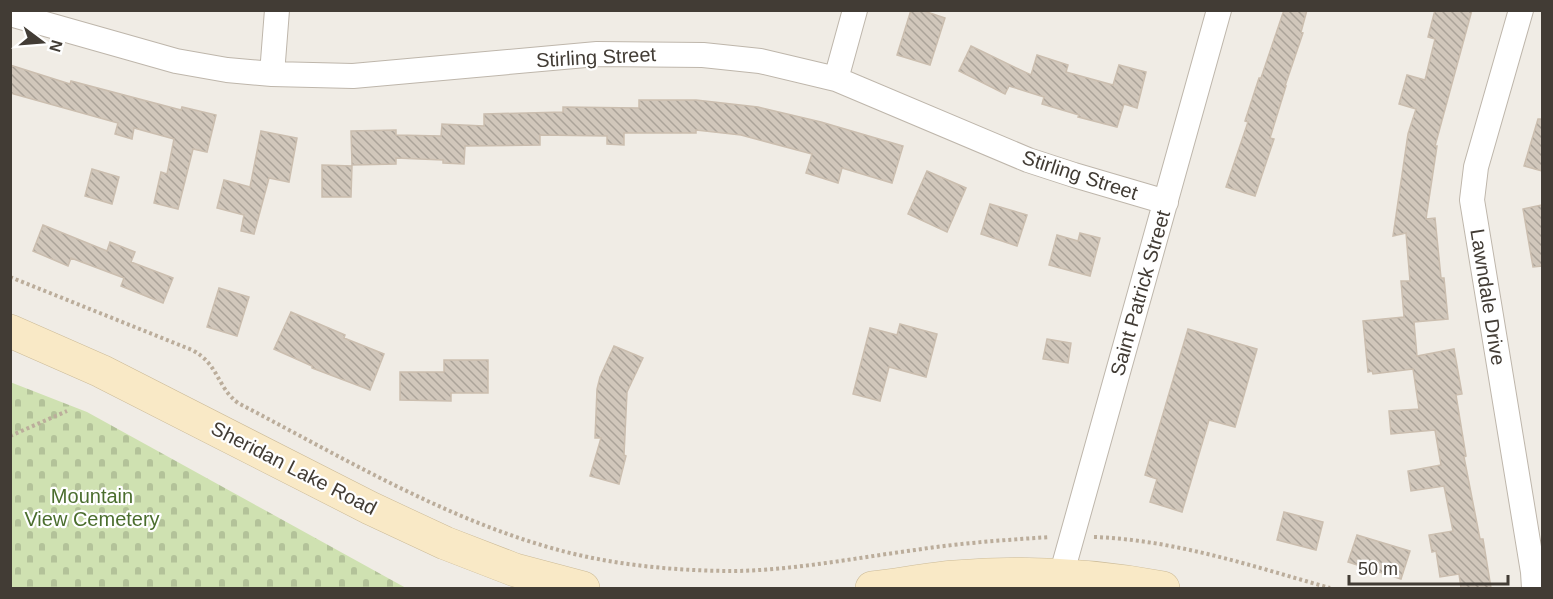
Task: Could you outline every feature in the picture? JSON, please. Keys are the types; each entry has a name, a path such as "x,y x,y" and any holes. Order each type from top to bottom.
{"main road":[{"name":"Sheridan Lake Road","path":"10,331 101,371 370,508 445,543 515,570 583,588"},
{"path":"872,588 955,577 1061,576 1100,578 1163,588"}],"street":[{"path":"272,74 277,10"},
{"path":"836,79 855,10"},
{"name":"Saint Patrick Street","path":"1061,576 1219,10"},
{"name":"Lawndale Drive","path":"1521,10 1476,167 1472,200 1534,588"},
{"name":"Stirling Street","path":"10,15 176,61 227,70 272,74 353,76 597,54 703,55 760,61 836,79 1029,160 1074,176 1166,202"}],"path":[{"path":"10,277 192,350 210,362 223,388 238,403 384,479 458,513 525,540 556,549 653,566 738,571 806,565 991,540 1072,536 1135,540 1222,556 1330,588"},
{"path":"10,436 67,411"}],"green space":[{"name":"Mountain View Cemetery","path":"10,382 87,412 406,588 11,588"}],"building":[{"path":"911,10 921,10 945,18 930,65 897,55"},
{"path":"1284,10 1307,10 1301,32 1303,33 1270,138 1274,139 1255,196 1226,187 1248,122 1245,121 1259,78 1261,78"},
{"path":"1435,10 1472,10 1435,146 1437,146 1426,219 1435,218 1448,319 1414,322 1417,356 1454,349 1462,394 1456,395 1466,456 1464,457 1480,539 1483,539 1491,588 1461,588 1459,574 1440,577 1436,551 1432,552 1429,535 1453,531 1444,486 1411,491 1408,471 1441,465 1435,430 1391,434 1389,411 1419,409 1413,369 1373,374 1372,371 1368,372 1363,321 1404,317 1401,281 1410,281 1406,233 1393,236 1408,134 1416,109 1399,104 1407,75 1425,80 1435,39 1428,37"},
{"path":"971,46 1031,75 1037,55 1068,65 1066,72 1113,85 1119,65 1146,72 1137,108 1124,104 1117,127 1078,117 1079,115 1042,104 1044,97 1009,86 1005,94 959,71"},
{"path":"10,65 70,84 71,81 181,110 182,107 216,115 207,152 193,149 178,209 154,203 161,172 167,174 174,139 134,128 132,139 115,134 118,123 10,93"},
{"path":"639,100 696,100 758,107 821,122 903,146 892,183 842,168 838,183 806,173 812,154 741,135 696,130 696,133 624,133 624,145 607,144 607,136 540,135 540,145 465,146 464,164 443,163 443,160 396,158 396,164 352,165 351,131 396,130 396,135 441,136 442,124 484,126 484,114 563,112 563,107 639,108"},
{"path":"1538,119 1542,119 1542,171 1524,166"},
{"path":"261,131 297,138 289,182 269,178 254,234 241,231 244,215 217,208 224,180 250,187"},
{"path":"322,165 352,166 351,197 322,197"},
{"path":"92,169 119,177 112,204 85,196"},
{"path":"927,171 966,188 947,232 908,214"},
{"path":"990,204 1027,215 1017,246 981,234"},
{"path":"1542,205 1542,266 1533,267 1523,209"},
{"path":"43,225 107,251 110,242 135,252 131,262 173,278 163,303 121,286 124,278 71,258 68,266 33,251"},
{"path":"1080,233 1100,238 1090,276 1049,265 1057,235 1078,241"},
{"path":"219,288 249,297 237,336 207,327"},
{"path":"291,312 345,335 344,338 384,354 370,390 312,368 274,349"},
{"path":"900,324 937,334 926,377 889,367 880,401 853,394 870,328 897,335"},
{"path":"1188,329 1257,349 1235,427 1209,420 1182,512 1150,502 1157,479 1145,475"},
{"path":"1047,339 1071,343 1068,363 1043,359"},
{"path":"614,346 643,358 627,392 624,455 626,456 619,484 590,476 601,438 595,438 597,389"},
{"path":"444,360 488,360 488,393 451,393 451,401 400,400 400,372 444,372"},
{"path":"1284,512 1323,522 1316,550 1277,540"},
{"path":"1357,535 1410,551 1401,579 1348,562"}]}
